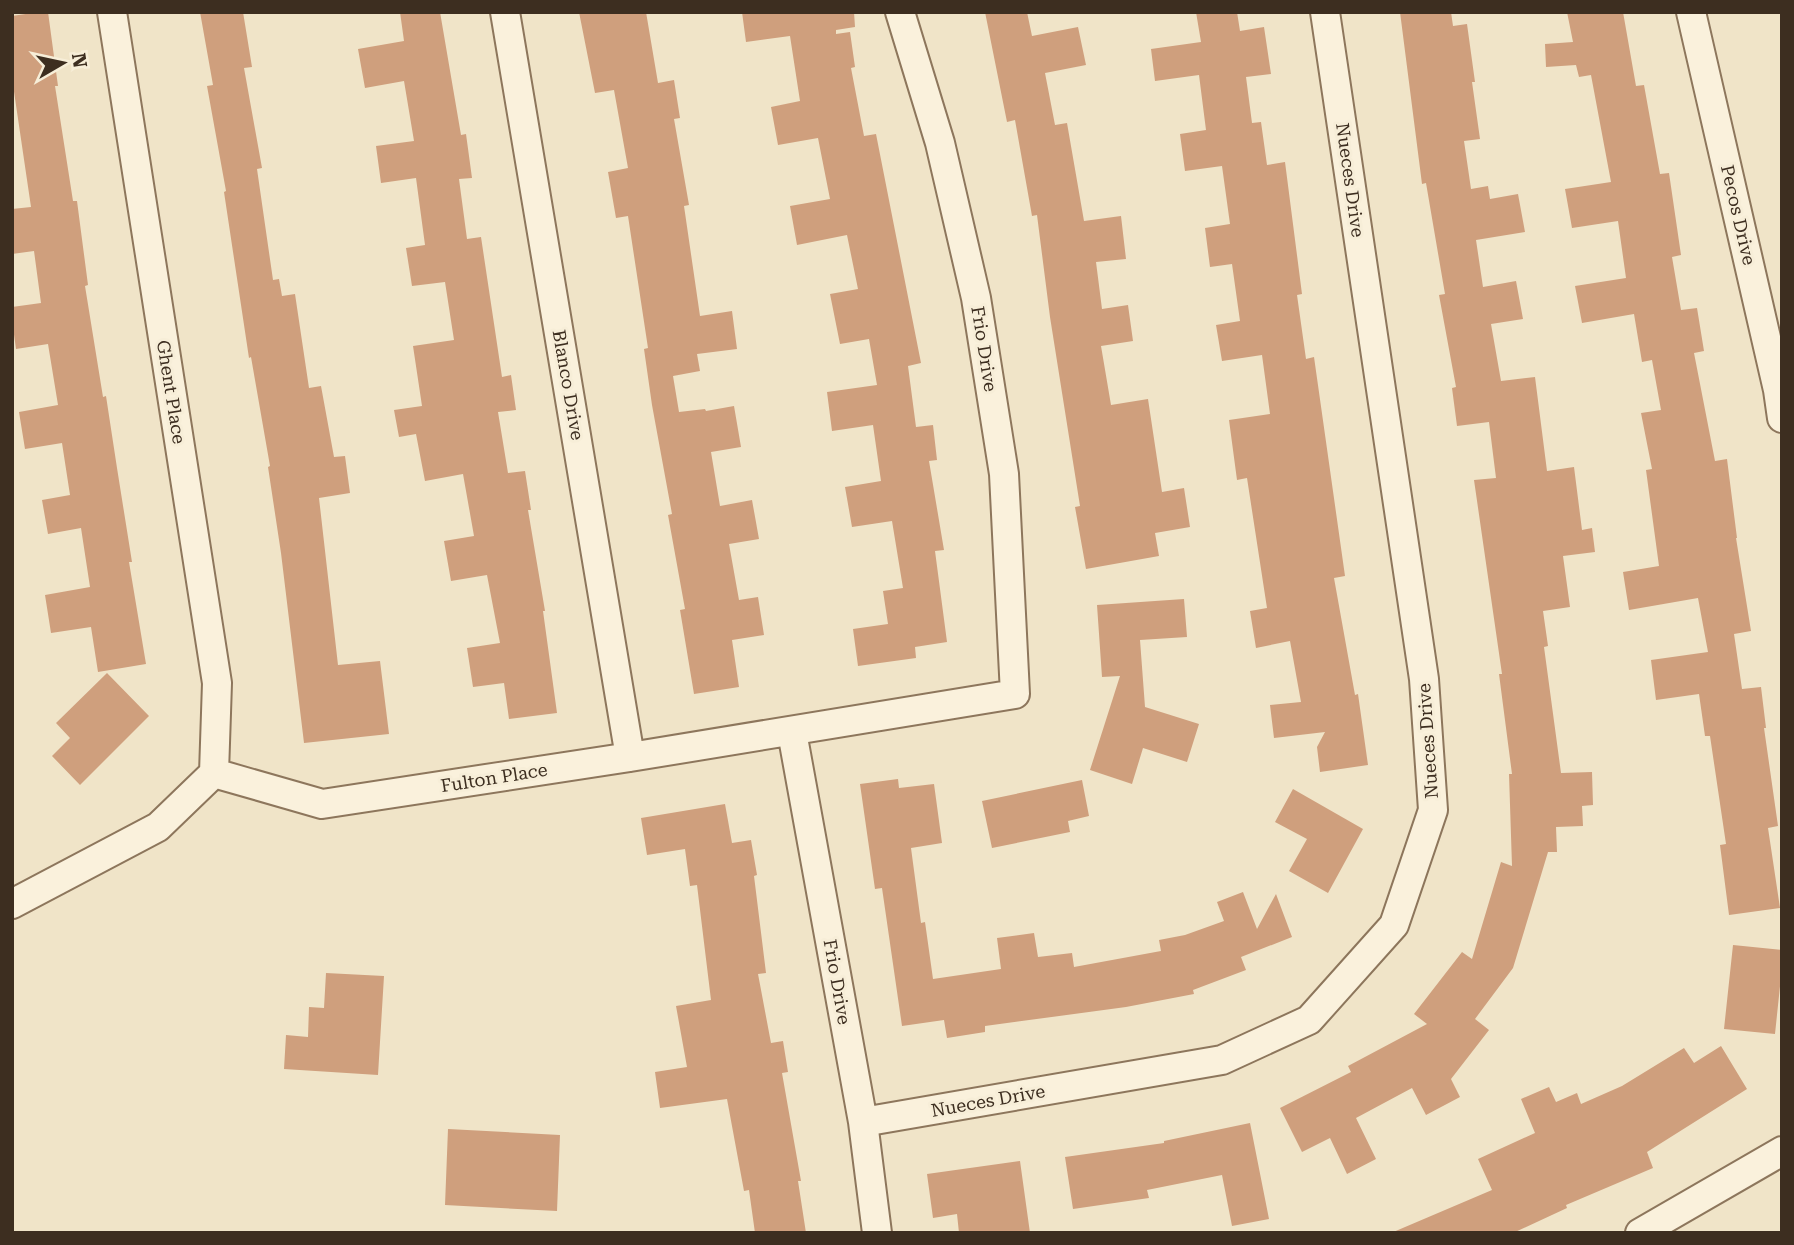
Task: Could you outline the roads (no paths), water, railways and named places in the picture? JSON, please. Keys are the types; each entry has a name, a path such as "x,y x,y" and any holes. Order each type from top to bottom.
{"street":[{"name":"Ghent Place","path":"113,12 217,683 214,773"},
{"name":"Blanco Drive","path":"505,12 630,757"},
{"name":"Frio Drive","path":"900,12 940,143 976,298 1004,474 1015,694"},
{"name":"Nueces Drive","path":"863,1122 1222,1060 1308,1020 1394,925 1433,810 1424,680 1325,12"},
{"name":"Pecos Drive","path":"1691,12 1778,390 1782,418"},
{"name":"Fulton Place","path":"214,773 322,804 792,732 1015,694"},
{"name":"Frio Drive","path":"792,732 863,1122 877,1233"},
{"path":"12,904 158,827 214,773"},
{"path":"1640,1233 1782,1151"}]}
